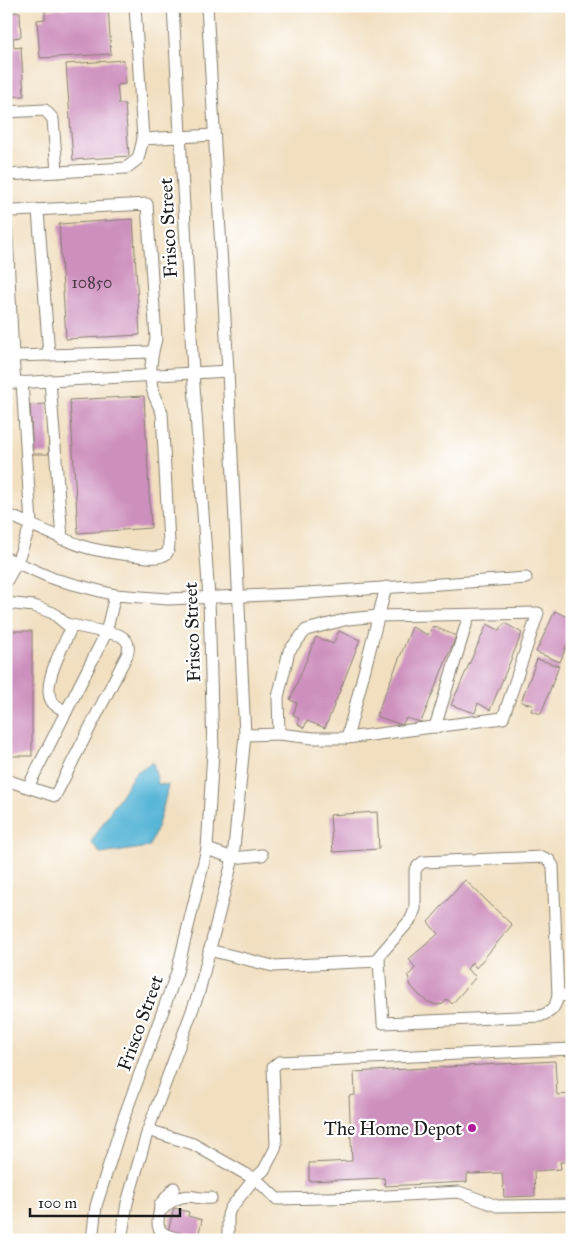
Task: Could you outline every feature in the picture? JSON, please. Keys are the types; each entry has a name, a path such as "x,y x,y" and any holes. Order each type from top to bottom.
{"street":[{"path":"6,175 126,168 138,159 143,139 135,6"},
{"name":"Frisco Street","path":"92,1240 96,1206 123,1120 177,972 207,849 213,752 209,598 193,372 173,6"},
{"path":"121,1240 127,1204 148,1130 199,992 233,858 245,735 228,371 207,6"},
{"path":"6,112 45,110 53,119 57,172"},
{"path":"143,139 214,135"},
{"path":"6,209 16,211 147,204 156,339 152,352 151,375 154,394 162,413 168,550 162,556 152,557 116,554 62,539 6,514"},
{"path":"38,210 48,355"},
{"path":"6,216 10,356 15,383 228,371"},
{"path":"10,356 152,352"},
{"path":"50,381 62,539"},
{"path":"6,582 11,560 31,524 22,382"},
{"path":"11,560 54,579 116,595 168,599 294,594 526,578"},
{"path":"347,738 386,588"},
{"path":"28,787 106,633 116,595"},
{"path":"6,604 34,606 47,610 66,624 119,635 129,643 127,655 55,796 6,780"},
{"path":"245,735 279,734 312,738 347,738 503,718 538,613 379,616 348,619 306,630 289,651 278,697 279,734"},
{"path":"434,727 469,615"},
{"path":"66,712 53,703 48,689 50,676 72,626"},
{"path":"207,849 233,858 262,855"},
{"path":"542,857 549,860 553,866 558,996 556,1006 548,1013 540,1016 383,1023 379,956 411,919 415,909 415,871 418,866 423,862 542,857"},
{"path":"209,950 273,966 379,961"},
{"path":"558,996 572,995"},
{"path":"228,1240 228,1215 230,1209 254,1179 264,1170 275,1148 273,1068 279,1062 572,1048"},
{"path":"148,1130 193,1144 258,1181 277,1199 369,1197 459,1192 497,1206 572,1205"},
{"path":"174,1188 160,1205 158,1223 160,1230 165,1235 184,1240"},
{"path":"160,1212 177,1197 189,1195 205,1199 211,1198"}],"water":[{"path":"153,762 158,784 168,785 165,801 149,847 101,854 91,842 135,773"}],"building":[{"path":"108,6 111,54 40,58 37,20 45,19 45,10"},
{"path":"20,12 21,37 13,38 14,48 21,47 24,96 6,97 6,13"},
{"path":"124,60 125,84 117,85 119,104 125,104 129,156 73,160 66,64"},
{"path":"133,219 140,335 66,339 59,224"},
{"path":"144,396 151,528 78,533 70,400"},
{"path":"47,404 49,454 33,454 30,405"},
{"path":"555,611 567,617 570,611 572,611 572,632 560,662 536,652"},
{"path":"505,623 522,633 490,710 478,703 475,713 451,705 487,624 499,630"},
{"path":"433,626 456,636 421,722 406,718 402,725 376,716 412,627 428,635"},
{"path":"6,631 32,631 32,756 6,756"},
{"path":"339,631 360,640 325,728 307,721 304,728 298,724 299,718 293,715 297,703 290,700 316,637 333,644"},
{"path":"537,659 559,666 541,714 531,711 533,705 521,702"},
{"path":"377,812 379,849 333,852 330,815"},
{"path":"465,880 512,925 476,968 472,962 467,969 476,977 452,1004 447,999 443,1004 437,1005 428,1002 411,986 408,976 415,968 409,959 438,934 428,922"},
{"name":"The Home Depot","path":"555,1061 557,1095 572,1094 572,1162 560,1162 561,1169 534,1171 535,1196 504,1197 502,1173 467,1174 467,1182 385,1186 384,1178 309,1181 309,1163 352,1161 349,1096 355,1095 354,1072"},
{"path":"174,1208 189,1212 188,1216 202,1220 198,1237 185,1233 184,1236 168,1231"}],"place":[{"name":"The Home Depot","path":"472,1128"}]}
